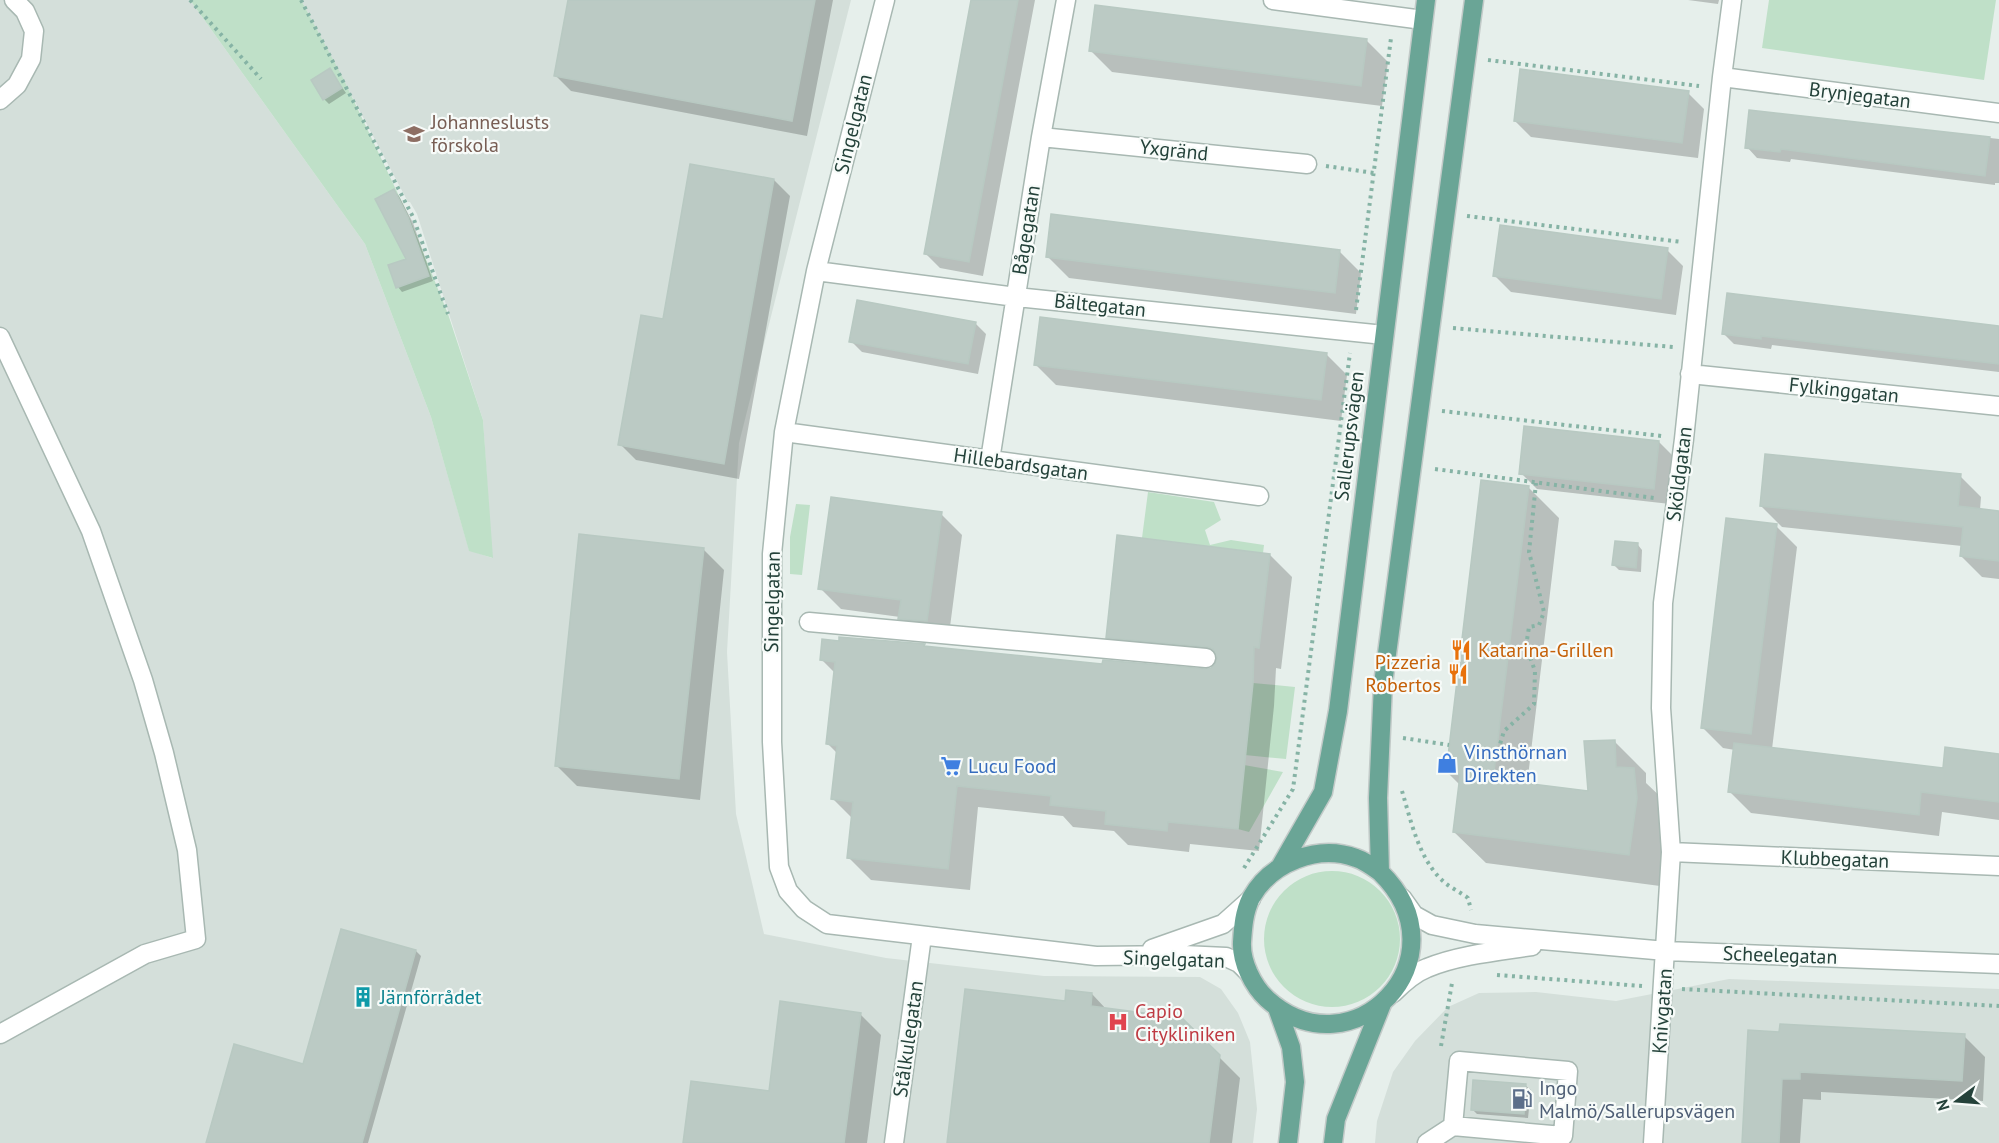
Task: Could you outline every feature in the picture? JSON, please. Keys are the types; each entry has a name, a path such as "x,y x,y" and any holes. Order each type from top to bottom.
{"main road":[{"name":"Sallerupsvägen","path":"1280,867 1323,792 1338,711 1426,0"},
{"path":"1380,872 1378,798 1383,684 1474,0"},
{"name":"Sallerupsvägen","path":"1333,1143 1336,1119 1386,999 1403,977 1410,958 1412,938 1410,917 1402,898 1392,884 1380,872 1357,859 1331,853 1304,856 1280,867 1263,881 1251,899 1243,923 1242,948 1248,972 1260,992 1277,1008 1297,1018 1319,1024 1341,1023 1363,1016 1386,999"},
{"name":"Sallerupsvägen","path":"1277,1008 1291,1047 1294,1083 1288,1143"}],"street":[{"path":"0,100 17,85 31,59 34,31 25,11 14,0"},
{"name":"Singelgatan","path":"885,0 816,271 783,432 772,554 772,742 779,867 788,891 804,909 827,924 1096,956 1226,957 1239,963 1248,972"},
{"name":"Bågegatan","path":"990,460 1041,137 1066,0"},
{"path":"1273,0 1423,20"},
{"name":"Sköldgatan","path":"1666,951 1671,852 1661,708 1664,603 1732,0"},
{"name":"Brynjegatan","path":"1721,83 1999,113"},
{"name":"Yxgränd","path":"1041,137 1307,164"},
{"name":"Bältegatan","path":"816,271 1016,297 1384,335"},
{"path":"0,337 91,531 143,680 164,753 187,850 196,939 145,954 0,1034"},
{"name":"Fylkinggatan","path":"1690,374 1999,406"},
{"name":"Hillebardsgatan","path":"783,432 1259,496"},
{"path":"808,622 1206,658"},
{"name":"Klubbegatan","path":"1671,852 1999,866"},
{"name":"Scheelegatan","path":"1402,898 1414,915 1432,925 1475,934 1666,951 1999,964"},
{"name":"Singelgatan","path":"1096,956 1158,948 1182,940 1223,924 1251,899"},
{"name":"Stålkulegatan","path":"894,1143 922,936"},
{"name":"Scheelegatan","path":"1386,999 1406,980 1426,968 1479,954 1560,943"},
{"name":"Knivgatan","path":"1653,1143 1666,951"},
{"path":"1427,1143 1453,1126 1563,1136 1568,1071 1459,1061 1453,1126"}],"path":[{"path":"191,0 261,79"},
{"path":"302,0 413,217 448,314"},
{"path":"1323,792 1293,789 1394,16"},
{"path":"1486,71 1489,50"},
{"path":"1488,60 1721,83"},
{"path":"1307,164 1374,173"},
{"path":"1466,227 1469,205"},
{"path":"1467,216 1704,244"},
{"path":"1452,338 1454,319"},
{"path":"1453,328 1693,349"},
{"path":"1441,423 1444,401"},
{"path":"1442,411 1684,439"},
{"path":"1436,458 1435,469 1676,501"},
{"path":"1476,748 1498,751 1504,731 1534,704 1535,671 1526,646 1529,627 1539,625 1544,612 1529,552 1536,483"},
{"path":"1326,532 1338,534"},
{"path":"1399,738 1449,744"},
{"path":"1400,783 1416,835 1426,858 1443,881 1468,898 1475,934"},
{"path":"1378,798 1405,801"},
{"path":"1487,974 1720,993 1999,1006"},
{"path":"1444,982 1453,976"}],"shaded area":[{"path":"0,0 190,0 365,244 431,417 469,550 492,558 483,420 417,214 408,202 301,0 851,0 739,443 727,652 736,814 764,934 886,958 1044,976 1200,977 1221,989 1238,1013 1250,1042 1257,1109 1253,1143 0,1143"},
{"path":"1729,979 1999,989 1999,1143 1375,1143 1377,1121 1393,1072 1415,1041 1448,1007 1479,993 1536,992 1616,1001"}],"green space":[{"path":"190,0 301,0 343,78 409,217 448,314 483,420 493,558 469,551 431,417 365,244"},
{"path":"1769,0 1996,0 1984,80 1762,48"},
{"path":"1148,492 1214,502 1221,520 1205,530 1210,545 1231,540 1264,545 1263,553 1142,538"},
{"path":"796,504 810,505 802,575 790,574 790,537"},
{"path":"1253,683 1295,687 1286,759 1245,755"},
{"path":"1244,765 1283,772 1249,832 1238,829"},
{"path":"1332,871 1358,877 1380,891 1394,913 1400,939 1394,965 1380,987 1358,1001 1332,1007 1306,1001 1284,987 1270,965 1264,939 1270,913 1284,891 1306,877"}],"building":[{"path":"568,0 815,0 792,121 554,76"},
{"path":"971,0 1018,0 969,262 924,254"},
{"path":"1095,5 1367,39 1361,86 1089,51"},
{"path":"330,68 342,88 323,100 311,80"},
{"path":"1520,69 1689,91 1682,143 1514,121"},
{"path":"1749,110 1990,137 1985,176 1781,149 1780,152 1745,148"},
{"path":"690,164 774,179 724,464 618,445 641,315 663,319"},
{"path":"394,189 408,217 429,276 396,288 388,265 406,259 375,199"},
{"path":"1051,214 1340,250 1335,293 1046,257"},
{"path":"1500,225 1668,248 1661,299 1493,276"},
{"path":"1727,293 1999,326 1999,364 1761,336 1761,339 1722,334"},
{"path":"857,300 976,322 968,364 849,342"},
{"path":"1040,317 1327,353 1321,400 1034,365"},
{"path":"1524,426 1659,441 1654,489 1519,474"},
{"path":"1765,454 1961,474 1958,506 1999,511 1999,561 1960,556 1963,527 1760,506"},
{"path":"1481,480 1529,486 1493,779 1588,791 1584,741 1615,740 1616,767 1634,768 1637,798 1629,855 1453,832 1460,775 1446,773"},
{"path":"831,497 942,512 927,621 898,619 901,600 818,589"},
{"path":"1726,518 1777,524 1751,734 1701,728"},
{"path":"579,534 704,548 679,779 555,766"},
{"path":"1117,535 1270,554 1259,648 1254,647 1253,683 1238,829 1168,822 1167,831 1105,824 1106,811 1050,805 1051,796 957,786 948,869 847,858 853,802 831,799 837,746 826,744 835,662 820,660 822,639 839,641 839,637 925,644 924,646 1102,664 1103,660 1211,668 1217,658 1213,649 1208,647 1106,638"},
{"path":"1615,541 1638,543 1636,568 1612,565"},
{"path":"1734,743 1943,768 1945,747 1999,754 1999,802 1921,792 1919,815 1728,792"},
{"name":"Järnförrådet","path":"341,929 416,950 362,1143 206,1143 234,1044 303,1064"},
{"path":"965,989 1065,1001 1066,990 1092,993 1091,1006 1182,1018 1220,1055 1209,1143 947,1143"},
{"path":"780,1001 861,1013 844,1143 683,1143 691,1081 769,1091"},
{"path":"1780,1024 1965,1034 1962,1081 1800,1072 1800,1079 1782,1079 1779,1143 1742,1143 1748,1030 1779,1032"},
{"path":"1473,1080 1526,1084 1524,1114 1471,1110"}],"place":[{"name":"Johanneslusts förskola","path":"414,134"},
{"name":"Katarina-Grillen","path":"1461,650"},
{"name":"Pizzeria Robertos","path":"1458,674"},
{"name":"Vinsthörnan Direkten","path":"1447,763"},
{"name":"Lucu Food","path":"951,766"},
{"name":"Järnförrådet","path":"363,997"},
{"name":"Capio Citykliniken","path":"1118,1022"},
{"name":"Ingo Malmö/Sallerupsvägen","path":"1522,1099"}]}
